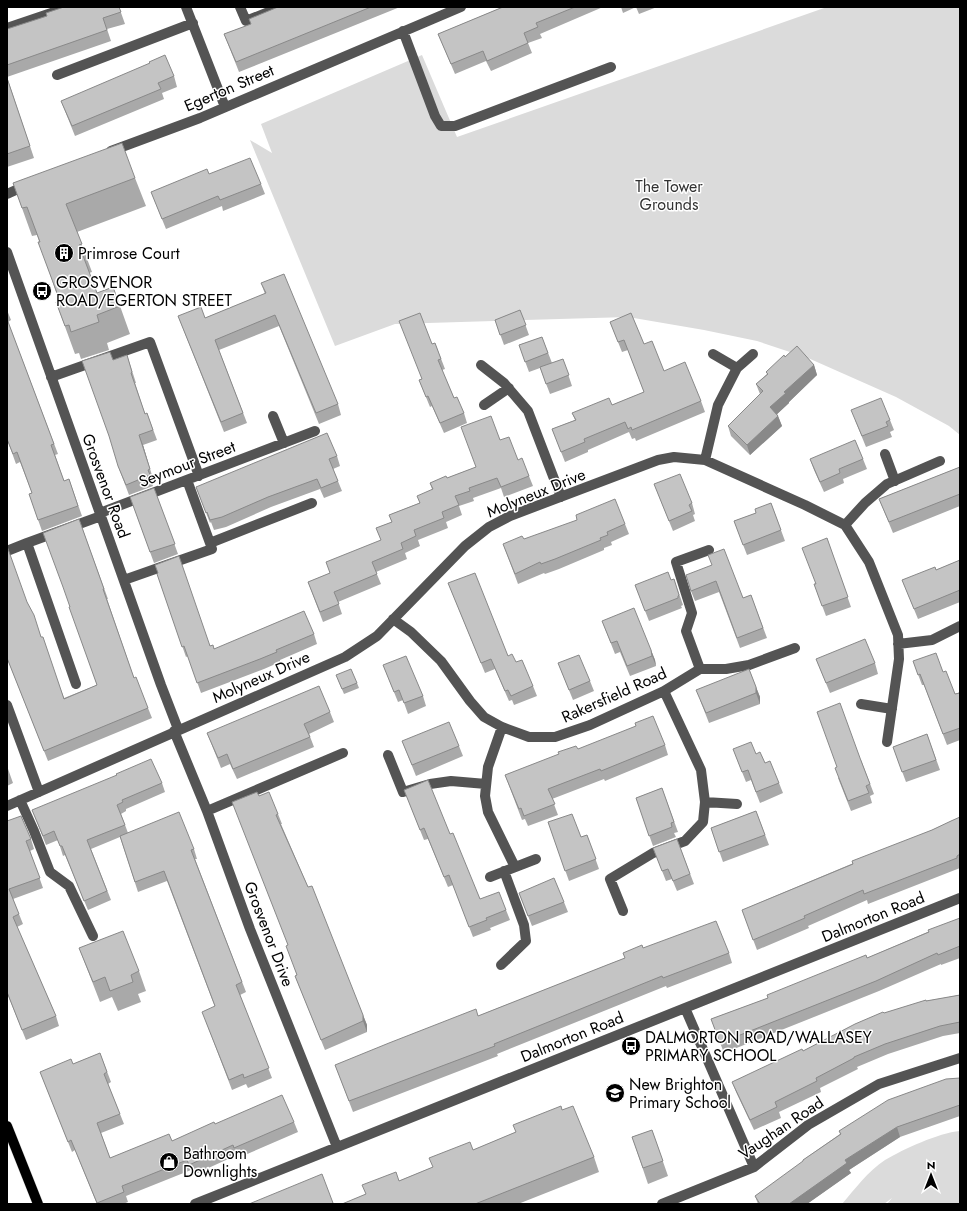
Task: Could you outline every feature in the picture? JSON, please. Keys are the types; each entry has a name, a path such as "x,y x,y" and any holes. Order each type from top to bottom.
{"main road":[{"path":"7,1126 38,1204"}],"street":[{"path":"7,28 69,7"},
{"path":"186,7 225,107"},
{"path":"240,7 246,21 281,7"},
{"name":"Egerton Street","path":"98,156 200,118 461,7"},
{"path":"57,75 193,23"},
{"path":"403,31 435,116 441,126 455,126 611,67"},
{"path":"7,194 35,182"},
{"name":"Grosvenor Road","path":"7,252 176,730"},
{"path":"52,377 150,342 199,476"},
{"path":"713,354 737,368"},
{"path":"706,460 718,405 737,368 752,354"},
{"path":"481,365 509,388 528,411 561,497"},
{"path":"484,405 509,388"},
{"path":"273,416 284,443"},
{"name":"Seymour Street","path":"7,551 315,431"},
{"path":"885,454 895,481"},
{"name":"Molyneux Drive","path":"7,806 345,656 377,636 465,546 489,527 510,516 658,460 674,457 706,460 845,525"},
{"path":"887,742 899,658 898,635 869,562 845,525 887,484 940,461"},
{"path":"124,580 212,549 187,480"},
{"path":"210,544 312,503"},
{"path":"27,544 76,684"},
{"path":"709,550 676,562 692,613 686,631 700,669 726,669 749,665 795,648"},
{"name":"Rakersfield Road","path":"393,619 411,632 441,661 470,701 484,717 502,727 529,737 555,737 590,725 664,691 700,669"},
{"path":"898,644 932,640 960,626"},
{"path":"623,911 610,879 653,853 685,841 703,822 705,802 701,770 664,691"},
{"path":"861,704 892,709"},
{"path":"7,705 39,792"},
{"path":"502,727 488,767 485,796 488,812 515,867"},
{"name":"Grosvenor Drive","path":"176,730 250,929 337,1147"},
{"path":"207,811 342,753"},
{"path":"388,755 403,792 430,784 451,781 486,784"},
{"path":"20,800 50,872 69,886 93,936"},
{"path":"705,802 737,804"},
{"path":"490,877 536,859"},
{"path":"501,965 526,941 524,925 504,871"},
{"name":"Dalmorton Road","path":"195,1204 960,898"},
{"path":"685,1008 754,1167"},
{"name":"Vaughan Road","path":"662,1204 754,1167 808,1124 879,1084 960,1058"}],"green space":[{"name":"The Tower Grounds","path":"827,7 960,7 960,435 949,426 896,397 808,358 757,341 628,317 395,324 335,346 250,140 272,153 261,124 422,55 457,137"},
{"path":"960,1131 960,1204 887,1204 892,1198 884,1204 842,1204 867,1175 885,1160 932,1138 951,1132"}],"building":[{"path":"64,7 119,7 121,12 103,18 107,30 7,65 7,29 47,16 46,13"},
{"path":"278,7 371,7 236,62 224,34 251,24 249,19"},
{"path":"503,7 575,7 536,23 538,27 524,33 528,43 487,61 483,51 451,64 438,34"},
{"path":"165,55 174,76 158,83 161,89 72,126 61,101 150,63 149,62"},
{"path":"7,78 30,146 7,154"},
{"path":"122,143 135,178 66,204 82,244 79,245 97,293 113,287 120,306 97,315 99,322 71,332 69,325 65,326 56,302 60,301 38,242 40,242 27,207 22,208 13,183"},
{"path":"250,158 261,184 220,200 218,196 162,219 151,192 207,169 209,174"},
{"path":"284,274 338,404 316,413 275,315 215,340 243,413 221,422 178,316 201,307 205,318 266,293 261,283"},
{"path":"520,310 526,325 500,335 495,320"},
{"path":"420,313 432,344 435,343 441,359 438,360 454,398 457,397 464,413 440,423 419,380 422,379 399,321"},
{"path":"631,313 644,344 652,341 664,371 685,362 701,401 632,430 631,427 628,429 625,422 584,439 585,442 561,452 552,429 576,420 572,413 609,398 612,405 644,392 624,340 618,342 610,322"},
{"path":"7,319 54,444 51,445 64,481 69,479 78,506 38,520 29,494 32,493 17,452 13,454 7,439"},
{"path":"542,337 548,353 525,362 519,345"},
{"path":"797,346 814,365 770,407 778,416 747,445 728,426 763,391 756,384 768,374 766,372 784,355 785,357"},
{"path":"110,352 113,360 127,355 131,373 145,414 147,413 153,430 139,435 150,469 148,470 150,475 126,485 82,361"},
{"path":"563,359 569,375 546,384 540,367"},
{"path":"881,398 890,420 886,422 888,426 862,436 851,410"},
{"path":"491,416 500,440 509,437 518,460 522,458 529,476 501,487 497,478 469,488 470,491 455,496 459,505 442,512 444,518 414,530 416,536 401,543 403,549 372,562 377,574 334,592 339,604 320,612 308,582 330,573 326,562 381,540 376,528 392,522 389,515 420,503 417,496 433,489 430,483 446,476 447,478 476,467 461,427"},
{"path":"327,433 337,456 329,459 338,481 321,488 317,479 268,497 222,517 210,520 196,487"},
{"path":"855,440 863,459 839,469 840,473 820,482 810,459"},
{"path":"960,467 960,494 889,522 879,499"},
{"path":"680,474 692,503 689,505 692,511 669,521 654,484"},
{"path":"154,488 175,544 150,552 130,497"},
{"path":"615,499 625,524 607,532 608,535 600,538 601,540 555,559 541,564 540,562 515,574 503,544 522,536 524,539 577,520 576,515"},
{"path":"771,503 781,530 743,545 734,521 756,513 755,509"},
{"path":"79,519 134,678 136,677 148,708 44,751 7,658 7,546 27,602 34,615 41,637 43,637 64,699 97,685 43,533"},
{"path":"827,538 848,597 822,606 814,584 816,584 802,548"},
{"path":"724,549 743,598 751,595 763,628 737,638 716,581 691,591 686,575 712,565 708,555"},
{"path":"179,556 210,646 213,645 214,649 304,611 314,634 276,650 277,652 197,683 184,646 182,647 155,565"},
{"path":"960,560 960,590 914,609 902,580 935,567 936,570"},
{"path":"668,572 671,580 674,579 679,595 678,598 645,611 635,585"},
{"path":"475,573 508,656 512,654 516,662 522,660 533,686 511,696 508,690 505,691 491,659 481,663 448,583"},
{"path":"634,608 652,656 627,666 617,641 611,643 602,621"},
{"path":"865,639 875,663 826,683 816,659"},
{"path":"936,653 943,672 946,671 955,694 960,693 960,728 943,734 920,674 918,675 913,661"},
{"path":"579,655 590,681 569,690 558,663"},
{"path":"406,656 423,696 404,703 399,690 394,692 383,665"},
{"path":"351,669 357,683 342,689 336,675"},
{"path":"749,669 756,687 756,693 706,713 696,690"},
{"path":"319,686 330,712 304,724 310,737 233,769 227,754 218,758 207,733"},
{"path":"840,703 870,784 866,786 869,793 848,801 835,768 837,767 817,712"},
{"path":"653,716 665,745 601,771 600,769 548,789 555,804 524,816 521,808 519,809 505,775 559,754 558,752 576,746 578,749 636,726 635,723"},
{"path":"449,722 459,746 412,765 402,741"},
{"path":"927,734 936,760 902,772 893,747"},
{"path":"751,742 756,754 760,752 765,763 770,761 779,783 756,792 748,770 742,772 733,749"},
{"path":"151,759 162,783 122,800 123,802 117,805 125,825 87,840 107,891 84,901 62,846 60,846 54,831 43,836 32,810 117,775 116,774"},
{"path":"428,780 450,834 453,833 480,899 499,892 506,910 469,927 449,875 444,877 424,828 420,830 404,790"},
{"path":"662,788 674,822 671,823 672,827 649,836 636,798"},
{"path":"257,792 259,796 269,792 278,814 276,815 308,887 312,886 363,1015 363,1021 321,1040 295,976 297,975 286,946 288,945 232,802"},
{"path":"756,811 765,835 719,852 711,828"},
{"path":"179,812 194,849 191,850 242,982 236,985 269,1068 244,1078 243,1074 229,1080 202,1012 215,1006 164,871 135,882 120,836"},
{"path":"572,814 581,837 587,835 596,859 565,871 548,822"},
{"path":"21,816 31,839 26,841 40,878 9,889 19,914 13,917 56,1016 22,1030 7,992 7,821"},
{"path":"960,817 960,854 957,858 864,894 863,890 804,916 805,918 753,940 742,910 853,864 852,861 932,830"},
{"path":"677,839 690,874 673,881 668,869 662,871 653,848"},
{"path":"554,878 564,902 528,916 519,893"},
{"path":"960,918 960,946 938,955 937,953 876,981 720,1043 711,1019 768,998 767,995 866,955 867,958 929,932 928,930"},
{"path":"716,921 729,953 663,978 662,976 494,1044 495,1046 349,1101 335,1065 476,1009 478,1016 625,958 623,953 642,945 643,948"},
{"path":"123,931 139,971 131,975 133,982 110,991 105,977 93,982 79,948"},
{"path":"960,995 960,1022 940,1026 885,1044 854,1057 816,1078 817,1081 775,1102 777,1107 750,1120 732,1082 802,1049 803,1051 855,1024 883,1012 884,1013 926,1000"},
{"path":"100,1053 107,1072 104,1074 120,1114 97,1123 110,1158 169,1134 172,1141 214,1122 215,1124 282,1095 294,1122 234,1148 233,1145 189,1165 187,1160 122,1186 124,1192 97,1203 71,1140 68,1142 40,1072 71,1059 73,1064"},
{"path":"960,1078 960,1105 897,1127 845,1160 847,1163 789,1204 760,1204 755,1196 841,1134 839,1131 888,1100 946,1079"},
{"path":"561,1106 562,1110 573,1106 594,1157 475,1204 342,1204 366,1194 362,1185 396,1172 399,1181 433,1167 429,1158 470,1142 473,1150 516,1132 513,1125"},
{"path":"652,1130 663,1161 643,1168 632,1137"},
{"path":"322,1174 333,1203 331,1204 249,1204"}],"place":[{"name":"Primrose Court","path":"64,253"},
{"name":"GROSVENOR ROAD/EGERTON STREET","path":"42,291"},
{"name":"DALMORTON ROAD/WALLASEY PRIMARY SCHOOL","path":"631,1046"},
{"name":"New Brighton Primary School","path":"615,1093"},
{"name":"Bathroom Downlights","path":"169,1162"}]}
